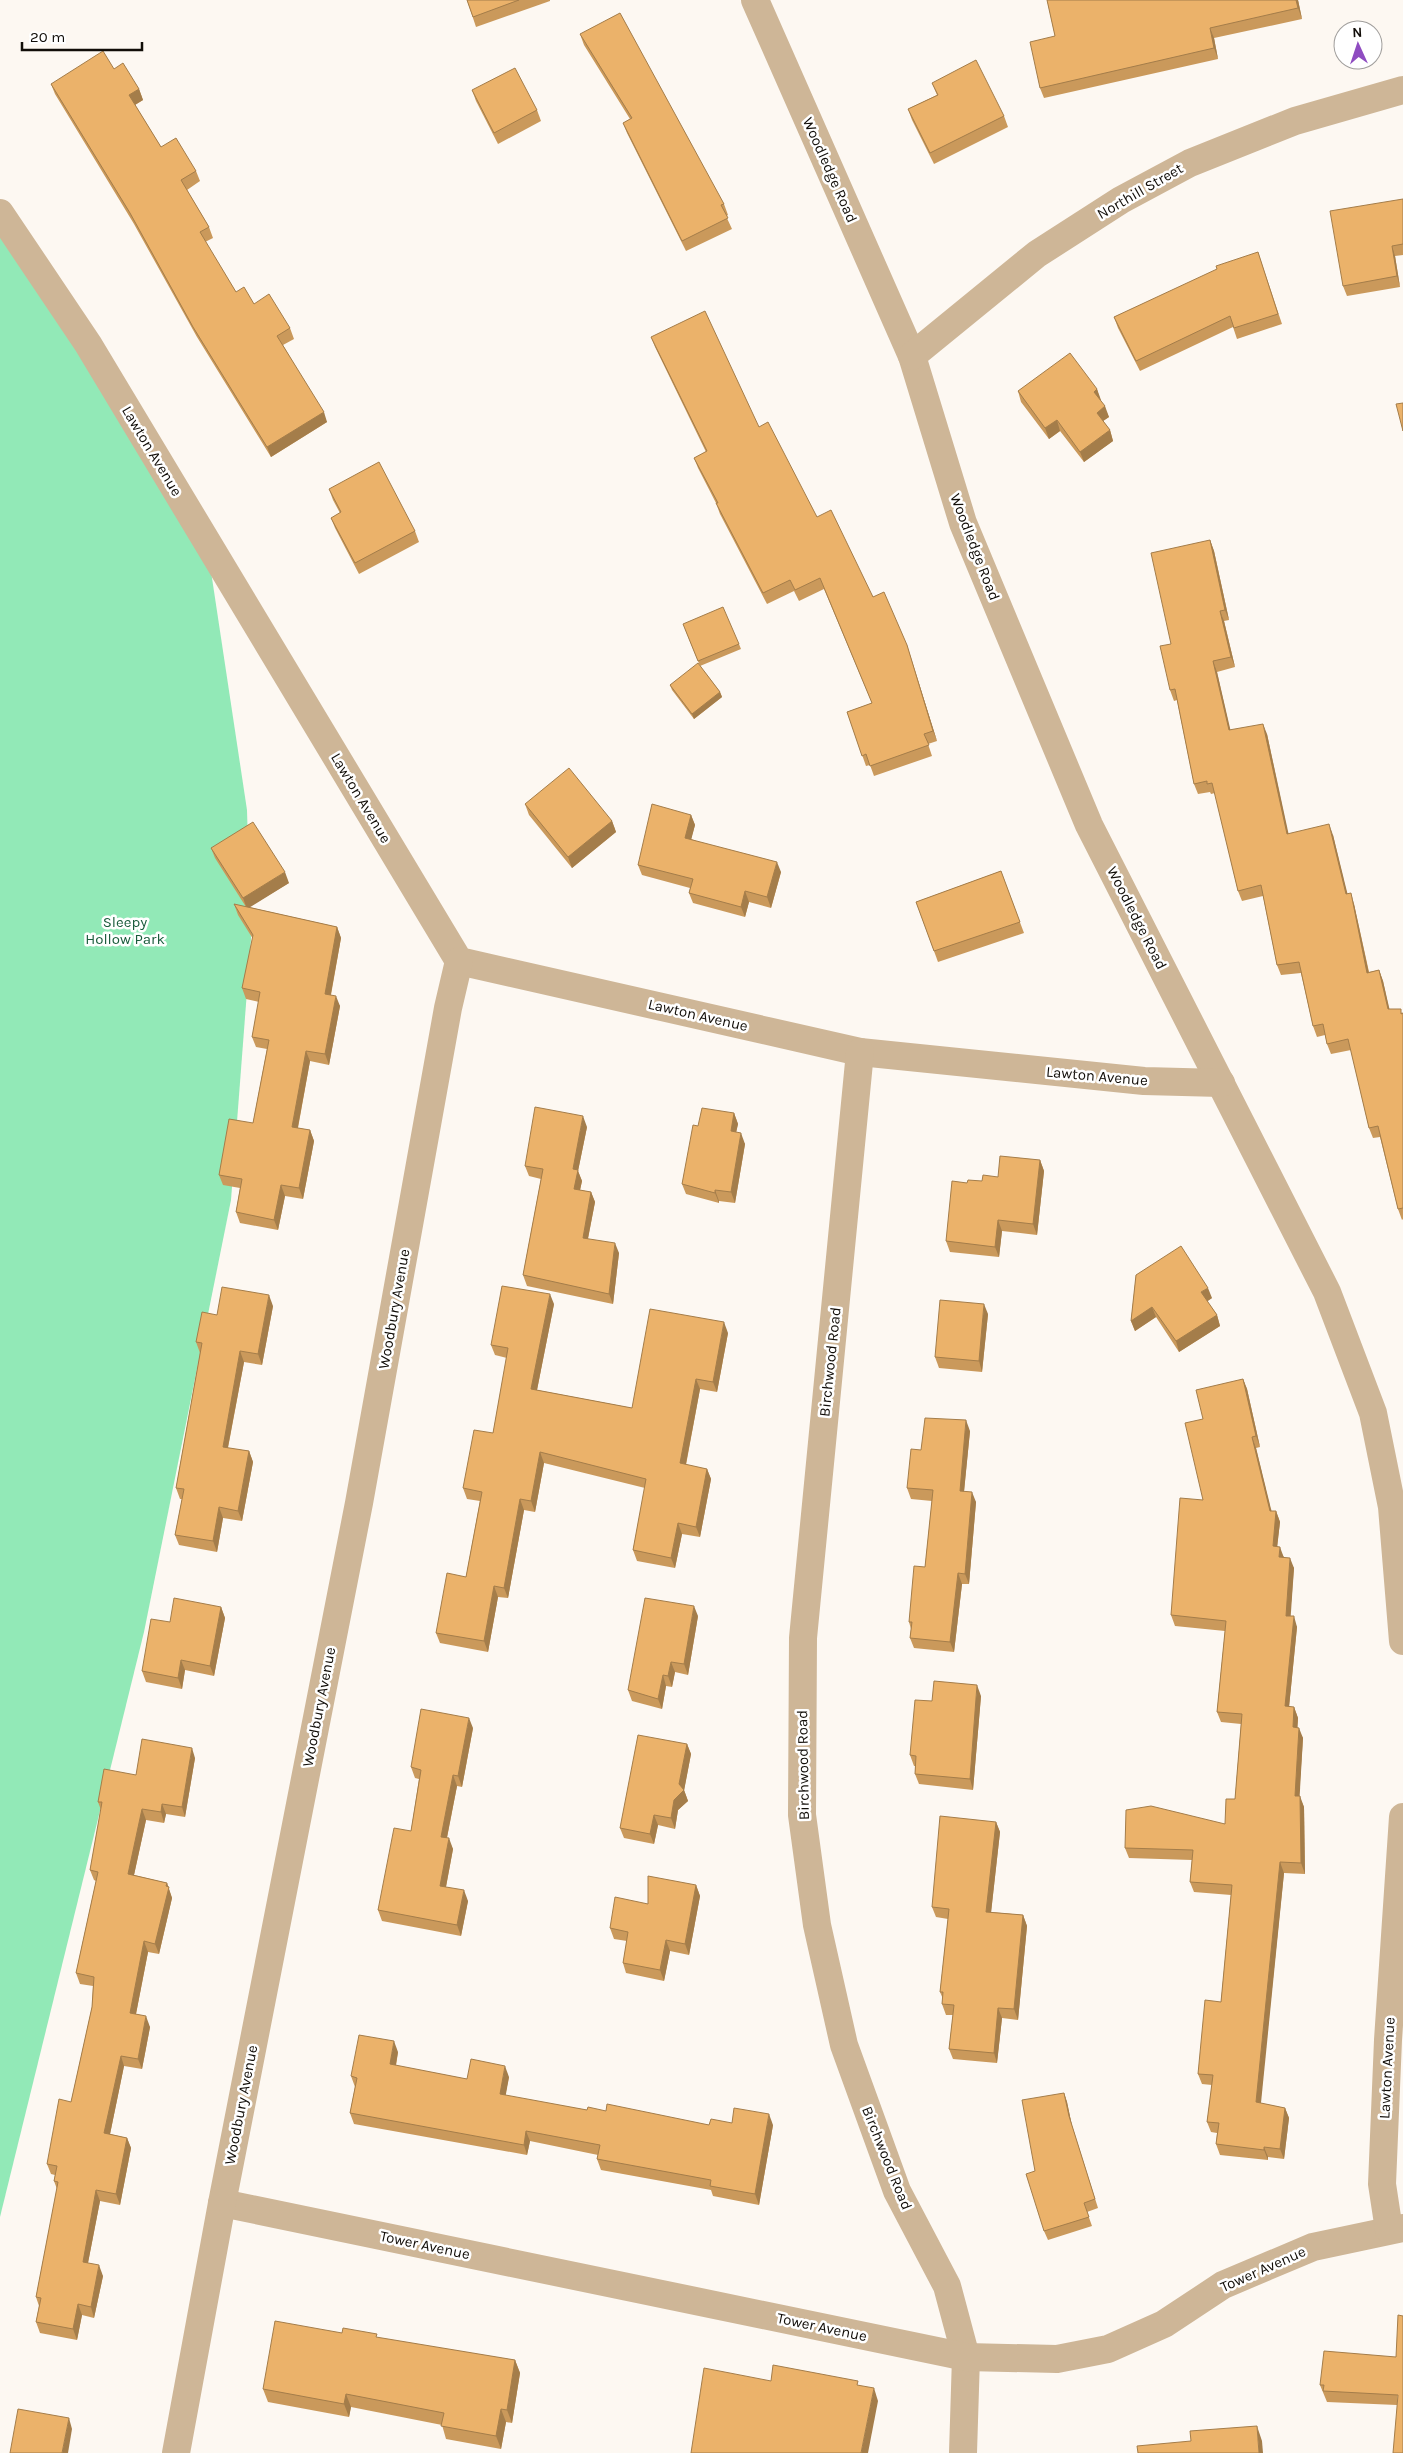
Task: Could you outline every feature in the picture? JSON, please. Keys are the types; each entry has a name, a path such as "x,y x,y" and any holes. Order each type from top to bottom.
{"street":[{"name":"Woodledge Road","path":"756,0 912,356 963,523 1085,816 1221,1084"},
{"name":"Northill Street","path":"912,356 1038,254 1120,200 1190,163 1295,121 1403,90"},
{"name":"Lawton Avenue","path":"0,213 88,344 459,961 860,1052 1144,1081 1221,1084"},
{"name":"Woodbury Avenue","path":"176,2453 222,2203 359,1502 448,1008 459,961"},
{"name":"Birchwood Road","path":"860,1052 803,1638 802,1814 817,1924 844,2045 897,2191 948,2286 966,2357 963,2453"},
{"path":"1221,1084 1327,1292 1372,1413 1392,1506 1403,1641"},
{"name":"Lawton Avenue","path":"1396,2229 1382,2184 1388,2040 1403,1817"},
{"name":"Tower Avenue","path":"222,2203 966,2357 1057,2359 1108,2349 1164,2324 1223,2285 1286,2258 1313,2247 1396,2229"}],"green space":[{"name":"Sleepy Hollow Park","path":"0,217 204,525 247,810 251,939 231,1200 144,1632 0,2217"}],"building":[{"path":"467,0 519,0 473,17"},
{"path":"1047,0 1296,0 1298,8 1210,28 1214,48 1040,88 1030,42 1055,36"},
{"path":"620,13 724,204 721,205 728,218 682,241 623,123 632,118 580,34"},
{"path":"103,51 114,69 123,63 139,89 129,95 161,147 176,138 196,171 181,180 209,227 200,232 236,292 244,287 254,304 269,294 290,328 277,336 324,412 267,447 193,327 130,213 51,84"},
{"path":"976,60 1004,116 930,153 908,109 938,95 932,83"},
{"path":"515,68 537,110 494,133 472,90"},
{"path":"1403,199 1403,244 1392,246 1397,276 1343,286 1330,211"},
{"path":"1258,252 1278,314 1234,328 1230,316 1136,361 1114,317 1217,269 1216,266"},
{"path":"705,311 759,427 768,422 817,517 831,510 873,597 884,592 907,645 933,731 924,734 929,745 870,766 866,754 862,756 847,712 872,703 820,578 795,590 790,580 763,593 716,503 718,503 694,458 707,451 651,337"},
{"path":"1070,353 1097,389 1094,392 1105,406 1097,413 1110,430 1080,452 1057,420 1045,428 1018,391"},
{"path":"1403,403 1403,431 1396,404"},
{"path":"379,462 415,531 355,563 331,518 341,512 329,489"},
{"path":"1210,540 1225,610 1220,611 1231,657 1213,661 1229,730 1263,724 1287,834 1329,824 1346,894 1351,893 1367,973 1379,970 1388,1009 1401,1009 1401,1014 1403,1013 1403,1208 1398,1209 1378,1126 1369,1128 1348,1039 1327,1044 1323,1024 1313,1026 1299,962 1277,965 1261,885 1238,891 1212,783 1207,784 1207,781 1194,784 1175,689 1170,690 1160,646 1171,644 1151,553"},
{"path":"723,607 739,644 698,661 683,624"},
{"path":"698,663 720,692 692,714 670,685"},
{"path":"569,768 612,821 568,857 525,804"},
{"path":"652,804 691,815 685,838 777,862 767,897 745,891 741,907 689,893 693,879 638,865"},
{"path":"253,822 285,872 243,898 211,848"},
{"path":"1001,871 1020,922 934,951 916,902"},
{"path":"234,904 337,927 325,994 336,996 325,1054 306,1051 292,1127 310,1130 299,1188 281,1185 274,1220 236,1212 242,1179 219,1175 229,1119 253,1123 269,1040 252,1037 260,992 242,988 253,935"},
{"path":"535,1107 583,1116 573,1169 578,1170 574,1189 591,1192 583,1238 615,1243 609,1294 523,1275 543,1169 525,1166"},
{"path":"702,1108 734,1113 731,1131 741,1133 731,1192 715,1190 715,1193 682,1184 693,1125 698,1126"},
{"path":"1000,1156 1040,1160 1033,1224 998,1220 995,1247 946,1241 952,1181 967,1183 968,1180 982,1181 983,1175 998,1177"},
{"path":"1181,1246 1208,1288 1201,1292 1217,1315 1176,1341 1152,1307 1131,1321 1136,1275"},
{"path":"502,1286 550,1294 531,1389 632,1408 650,1309 724,1322 713,1382 696,1379 680,1463 707,1469 696,1527 678,1523 671,1558 633,1550 646,1479 540,1452 531,1501 520,1499 504,1588 494,1586 484,1641 436,1633 447,1573 466,1577 482,1492 463,1488 474,1430 493,1433 508,1348 491,1345"},
{"path":"222,1287 269,1295 258,1354 240,1351 223,1447 249,1451 238,1511 219,1507 213,1541 175,1535 184,1489 176,1488 202,1343 196,1342 202,1312 217,1315"},
{"path":"940,1300 984,1304 979,1361 935,1357"},
{"path":"1243,1379 1256,1436 1252,1437 1270,1511 1276,1511 1273,1546 1280,1547 1279,1557 1290,1558 1286,1616 1294,1616 1285,1706 1294,1707 1293,1727 1299,1728 1295,1796 1300,1796 1301,1863 1280,1862 1256,2102 1285,2108 1280,2149 1264,2147 1264,2150 1216,2144 1219,2123 1207,2122 1213,2075 1198,2074 1205,2000 1221,2002 1232,1885 1190,1882 1193,1850 1125,1848 1126,1810 1151,1806 1225,1824 1226,1799 1235,1799 1242,1714 1217,1712 1226,1621 1171,1615 1180,1498 1203,1500 1185,1423 1203,1419 1196,1390"},
{"path":"925,1418 966,1420 960,1491 972,1492 965,1574 958,1573 950,1642 910,1638 912,1622 909,1622 914,1566 925,1567 933,1490 907,1488 911,1449 921,1450"},
{"path":"174,1598 221,1607 210,1666 181,1660 178,1678 142,1671 151,1619 170,1622"},
{"path":"645,1598 694,1606 684,1664 671,1662 668,1676 663,1675 658,1699 628,1690"},
{"path":"934,1681 977,1685 970,1779 915,1774 916,1756 910,1755 915,1700 932,1701"},
{"path":"421,1709 469,1718 458,1776 453,1775 441,1837 449,1838 440,1886 464,1890 457,1925 378,1910 394,1828 411,1831 421,1770 411,1767"},
{"path":"638,1735 687,1744 679,1784 684,1790 674,1800 671,1818 654,1815 650,1834 620,1828"},
{"path":"142,1739 192,1748 182,1807 162,1804 161,1812 142,1809 128,1874 167,1883 166,1886 169,1887 155,1944 144,1941 130,2013 146,2016 138,2059 121,2056 104,2133 127,2138 116,2194 96,2190 83,2262 99,2265 91,2307 78,2304 73,2329 36,2322 41,2298 36,2297 58,2182 54,2181 57,2166 47,2164 59,2099 71,2102 92,2007 94,1977 76,1973 98,1872 90,1870 102,1802 98,1802 104,1769 136,1775"},
{"path":"940,1816 996,1822 986,1912 1023,1915 1014,2009 998,2008 994,2053 949,2049 954,2005 942,2004 943,1992 940,1992 949,1909 932,1907"},
{"path":"648,1876 696,1885 685,1944 666,1940 660,1970 623,1963 628,1932 610,1928 615,1897 648,1904"},
{"path":"359,2035 394,2041 390,2064 467,2079 471,2059 505,2066 500,2094 587,2110 588,2107 606,2111 607,2104 709,2125 711,2119 732,2123 734,2108 769,2114 755,2194 710,2186 711,2180 597,2159 600,2145 526,2131 524,2145 350,2113 357,2078 351,2076"},
{"path":"1064,2093 1069,2116 1095,2199 1084,2203 1089,2217 1044,2231 1026,2174 1035,2171 1022,2100"},
{"path":"1398,2315 1403,2316 1403,2453 1393,2453 1398,2395 1323,2391 1324,2385 1320,2385 1324,2351 1396,2357"},
{"path":"275,2321 342,2333 343,2328 377,2334 376,2337 515,2360 507,2410 501,2409 496,2436 441,2426 444,2413 346,2394 344,2404 263,2389"},
{"path":"773,2365 858,2381 857,2385 874,2388 861,2453 691,2453 704,2368 771,2381"},
{"path":"18,2409 69,2418 62,2453 10,2453"},
{"path":"1257,2426 1259,2453 1138,2453 1137,2446 1191,2441 1190,2431"}]}
